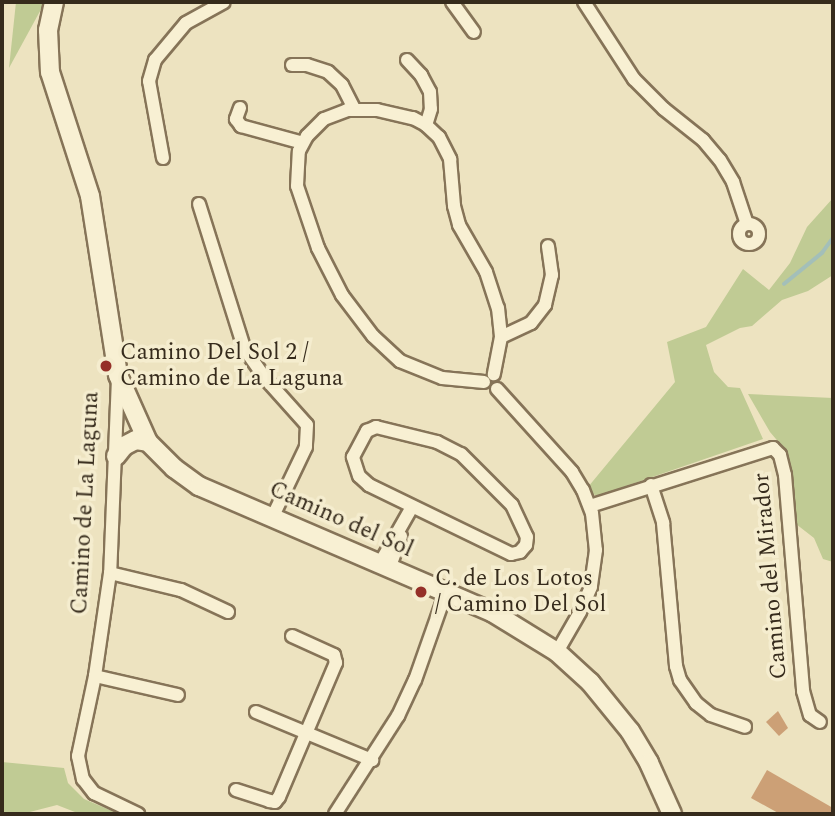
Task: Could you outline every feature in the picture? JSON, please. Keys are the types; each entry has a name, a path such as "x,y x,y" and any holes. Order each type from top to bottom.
{"street":[{"name":"Camino de La Laguna","path":"54,2 48,30 50,72 90,196 118,375 110,573 95,677 79,748 80,772 88,787 101,799 138,814"},
{"path":"163,158 149,81 155,60 186,23 224,2"},
{"path":"452,2 474,32"},
{"path":"584,2 634,79 703,140 720,160 733,182 747,224"},
{"path":"407,60 421,75 430,92 431,109 426,125"},
{"path":"292,65 307,65 328,72 342,85 354,109"},
{"path":"240,108 236,119 241,126 303,143"},
{"path":"489,378 501,337 498,308 491,283 456,216 447,152 426,125 401,114 354,109 324,119 303,143 296,167 299,195 321,256 352,309 382,345 410,366 452,381 489,378 500,381 497,389 565,463 590,506 596,536 593,576 584,605 557,652"},
{"path":"199,204 244,348 264,377 307,425 306,447 272,516"},
{"path":"501,337 531,323 545,305 552,275 548,246"},
{"name":"Camino del Sol","path":"118,375 148,442 174,468 199,486 503,618 557,652 590,682 630,732 649,763 672,814"},
{"path":"376,427 394,431 437,442 461,454 512,505 527,537 526,545 520,552 511,554 412,507 359,477 354,457 367,431 376,427"},
{"path":"116,456 124,446 136,440 148,442"},
{"name":"Camino del Mirador","path":"590,506 765,448 773,448 780,455 785,475 803,691 806,708 820,722"},
{"path":"651,485 663,523 680,680 696,703 711,715 745,727"},
{"path":"384,567 412,507"},
{"path":"110,573 181,590 228,612"},
{"path":"335,814 372,760 415,680 446,592"},
{"path":"236,790 275,802 337,659 292,636"},
{"path":"95,677 178,695"},
{"path":"256,712 372,760"}],"green space":[{"path":"16,2 45,2 9,68"},
{"path":"833,198 833,275 808,291 782,300 752,326 740,328 706,345 714,372 728,387 740,388 763,439 597,496 593,494 588,487 675,382 667,342 706,327 743,269 769,290 790,263 807,227"},
{"path":"748,394 833,398 833,562 823,559 814,538 796,524 787,452 770,432"},
{"path":"2,762 64,768 68,783 84,799 119,814 80,814 57,805 22,814 2,814"}],"building":[{"path":"778,711 788,728 779,736 766,722"},
{"path":"767,770 833,808 833,814 780,814 751,798"}],"waterway":[{"path":"784,284 822,253 833,238"}],"place":[{"name":"Camino Del Sol 2 / Camino de La Laguna","path":"106,366"},
{"name":"C. de Los Lotos / Camino Del Sol","path":"421,592"}]}
